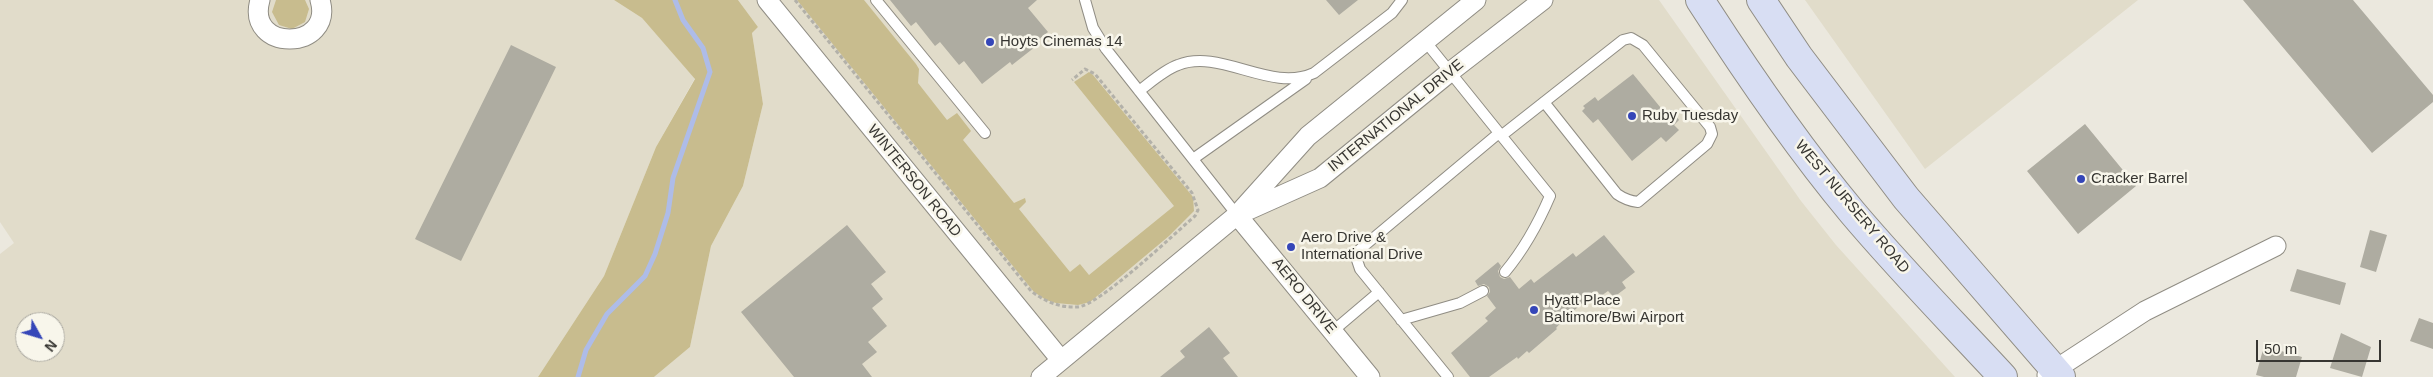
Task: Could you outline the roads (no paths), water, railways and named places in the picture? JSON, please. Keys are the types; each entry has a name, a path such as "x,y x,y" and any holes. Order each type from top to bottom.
{"main road":[{"name":"WEST NURSERY ROAD","path":"1700,0 1766,100 1852,212 2002,377"},
{"path":"1761,0 1799,57 1906,198 2053,375"}],"street":[{"path":"260,0 258,11 262,25 272,35 286,40 300,39 312,31 320,18 320,0"},
{"name":"WINTERSON ROAD","path":"768,0 1061,360"},
{"name":"INTERNATIONAL DRIVE","path":"1041,377 1238,215 1308,136 1476,0"},
{"name":"INTERNATIONAL DRIVE","path":"1238,215 1320,178 1450,72 1543,0"},
{"name":"AERO DRIVE","path":"1238,215 1370,377"},
{"path":"2053,375 2145,311 2276,246"}],"lane":[{"path":"876,0 985,133"},
{"path":"1084,0 1093,28 1106,49 1238,215"},
{"path":"1193,159 1314,73 1392,13 1402,0"},
{"path":"1448,377 1360,268 1357,260 1358,251 1364,244 1500,134 1623,40 1631,38 1643,45 1710,127 1712,134 1707,144 1638,202 1632,201 1624,199 1617,194 1544,102"},
{"path":"1425,41 1550,196 1522,252 1505,272"},
{"path":"1139,91 1176,65 1187,62 1206,62 1293,80 1314,73"},
{"path":"1401,320 1460,303 1483,291"},
{"path":"1333,331 1379,292"}],"waterway":[{"path":"578,377 586,350 607,314 645,276 655,254 668,213 673,178 710,72 703,48 683,20 675,0"}],"place":[{"name":"Hoyts Cinemas 14","path":"990,42"},
{"name":"Ruby Tuesday","path":"1632,116"},
{"name":"Cracker Barrel","path":"2081,179"},
{"name":"Aero Drive & International Drive","path":"1291,247"},
{"name":"Hyatt Place Baltimore/Bwi Airport","path":"1534,310"}]}
